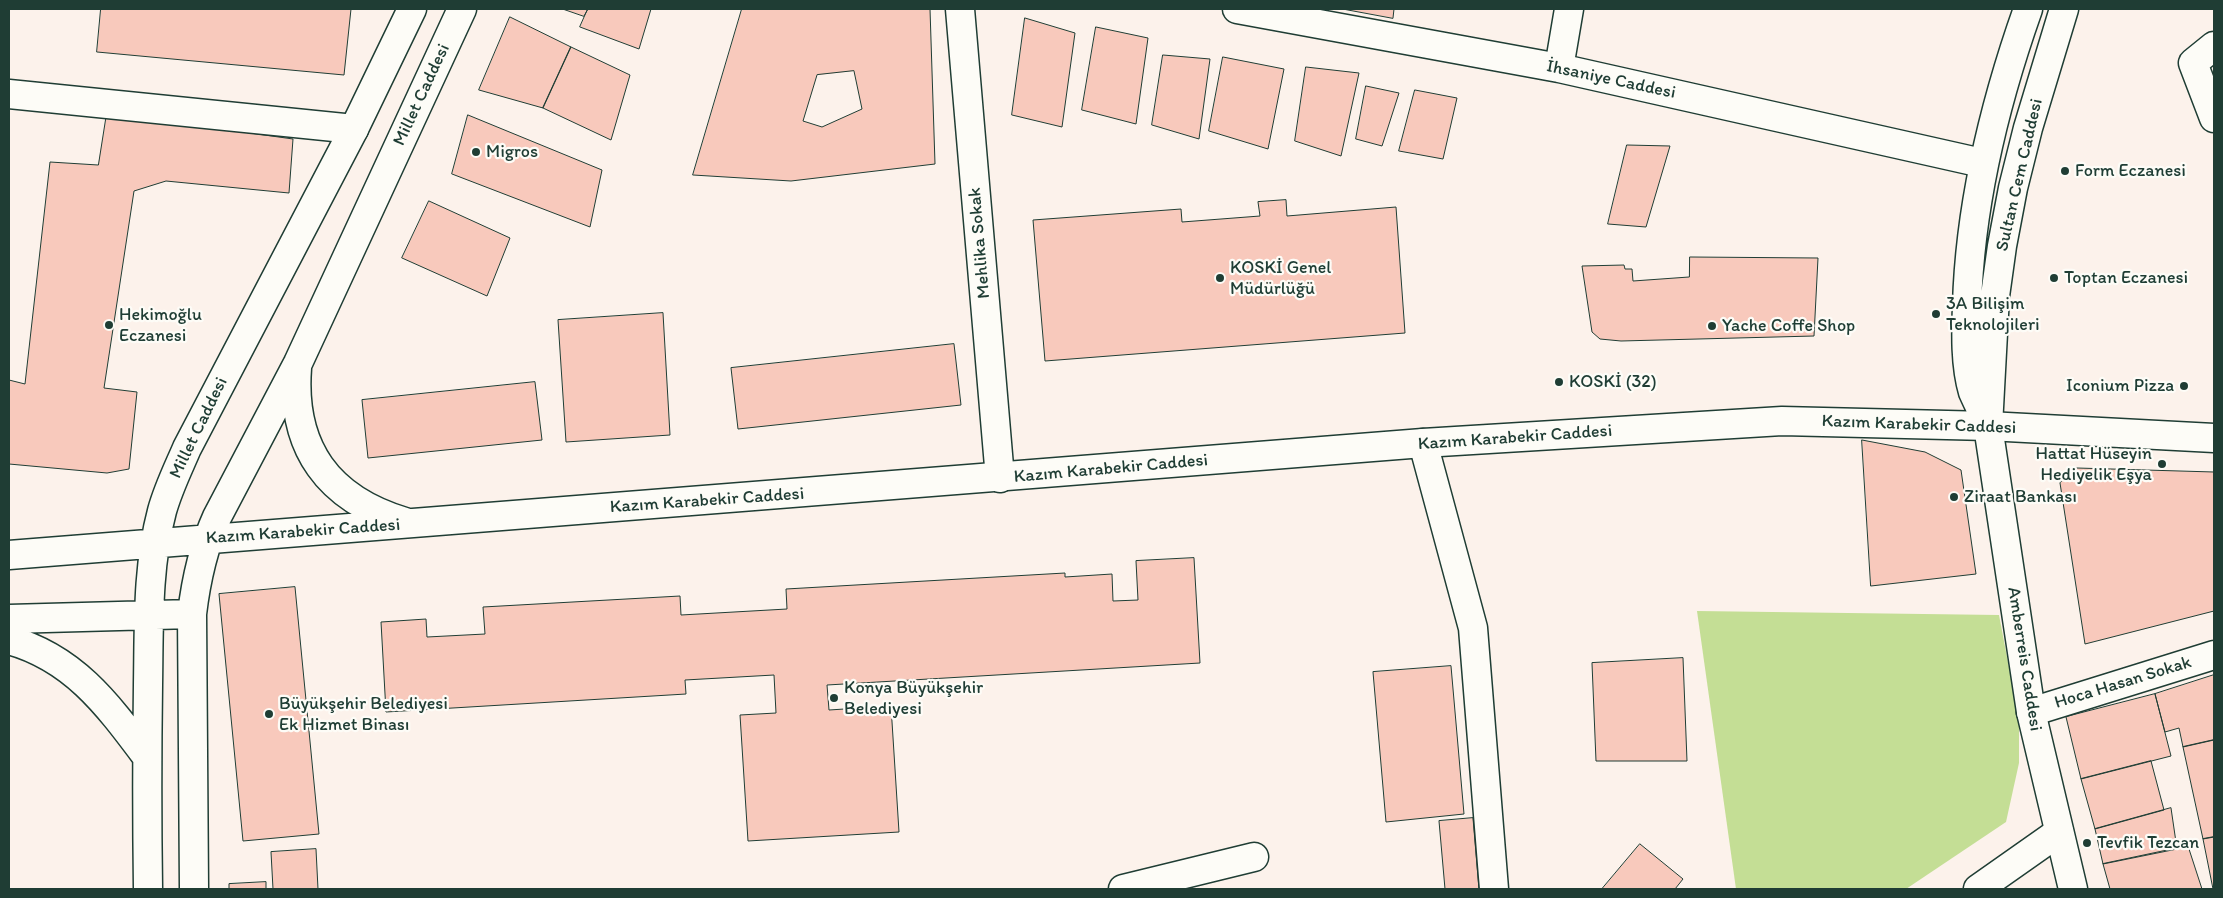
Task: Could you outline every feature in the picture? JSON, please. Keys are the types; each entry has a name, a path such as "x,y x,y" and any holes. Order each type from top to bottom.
{"main road":[{"name":"Millet Caddesi","path":"148,889 147,757 150,614 156,542 172,482 187,448 354,129 412,9"},
{"name":"Millet Caddesi","path":"194,889 192,614 195,588 207,539 298,363 462,9"},
{"name":"Mehlika Sokak","path":"960,9 1000,478"},
{"name":"İhsaniye Caddesi","path":"1238,9 1559,68 1982,164"},
{"path":"1559,68 1569,9"},
{"name":"Sultan Cem Caddesi","path":"1988,426 1973,391 1967,354 1968,263 1982,164 2010,60 2028,9"},
{"name":"Sultan Cem Caddesi","path":"1988,426 1995,296 2003,237 2028,128 2064,9"},
{"path":"2214,46 2192,63 2214,118"},
{"path":"9,94 354,129"},
{"path":"298,363 296,390 298,416 312,456 325,475 342,492 386,516 411,523"},
{"name":"Kazım Karabekir Caddesi","path":"9,555 1423,443 1782,421 1988,426 2214,438"},
{"name":"Amberreis Caddesi","path":"1988,426 2031,712 2073,889"},
{"path":"1423,443 1473,628 1494,889"},
{"path":"9,619 192,614"},
{"path":"9,640 28,645 57,659 84,681 112,710 147,757"},
{"name":"Hoca Hasan Sokak","path":"2031,712 2214,655"},
{"path":"1978,889 2059,832"},
{"path":"1123,889 1254,857"}],"green space":[{"path":"1697,611 1999,615 2019,720 2019,763 2006,822 1906,889 1736,889"}],"building":[{"path":"101,9 351,9 344,75 97,52"},
{"path":"563,9 588,9 584,16"},
{"path":"588,9 651,9 639,49 580,27"},
{"path":"742,9 930,9 935,164 791,181 693,175","holes":["854,71 862,109 822,127 803,121 817,75"]},
{"path":"1343,9 1394,9 1393,18"},
{"path":"510,17 571,47 543,108 479,90"},
{"path":"1025,18 1075,33 1062,127 1012,115"},
{"path":"1096,27 1148,38 1136,124 1082,110"},
{"path":"571,47 630,75 611,140 543,108"},
{"path":"1163,55 1210,59 1199,139 1152,125"},
{"path":"1223,57 1284,69 1268,149 1209,131"},
{"path":"1306,67 1359,73 1341,156 1295,141"},
{"path":"1366,86 1399,93 1382,146 1356,139"},
{"path":"1415,90 1457,98 1443,159 1399,151"},
{"path":"107,113 293,139 289,193 166,181 134,191 104,388 137,392 129,469 107,473 9,464 9,380 25,384 50,162 98,165"},
{"path":"468,115 602,170 590,227 452,174"},
{"path":"1627,145 1670,146 1646,227 1608,224"},
{"name":"KOSKİ Genel Müdürlüğü","path":"1286,200 1287,216 1396,207 1405,333 1045,361 1033,220 1181,209 1182,222 1260,216 1258,202"},
{"path":"429,201 510,238 487,296 402,258"},
{"path":"1690,257 1818,258 1814,336 1621,341 1600,339 1592,332 1582,266 1624,265 1625,269 1632,269 1633,281 1689,277"},
{"path":"663,313 670,435 566,442 558,320"},
{"path":"954,344 961,405 738,429 731,368"},
{"path":"535,382 542,440 368,458 362,400"},
{"path":"1862,440 1925,452 1961,470 1976,574 1871,586"},
{"path":"2077,468 2214,472 2214,611 2085,644 2060,483"},
{"path":"1194,558 1200,663 827,685 829,710 891,706 899,832 748,841 740,715 776,713 774,675 685,680 686,694 386,712 381,622 426,619 427,637 485,634 483,607 680,596 681,615 787,609 786,589 1065,573 1065,577 1112,574 1113,601 1138,600 1136,561"},
{"name":"Büyükşehir Belediyesi Ek Hizmet Binası","path":"295,587 319,834 243,841 219,594"},
{"path":"1683,658 1687,761 1596,761 1592,663"},
{"path":"1451,666 1464,814 1386,822 1373,672"},
{"path":"2214,675 2214,740 2183,747 2179,728 2165,732 2155,694"},
{"path":"2155,694 2171,756 2081,779 2066,717"},
{"path":"2214,740 2214,837 2203,839 2183,747"},
{"path":"2151,761 2164,810 2095,829 2081,779"},
{"path":"2171,808 2177,849 2103,864 2095,829"},
{"path":"1473,818 1479,889 1445,889 1439,821"},
{"path":"2214,837 2214,889 2213,889 2203,839"},
{"path":"1640,844 1683,879 1675,889 1602,889"},
{"path":"2188,846 2202,889 2110,889 2103,864"},
{"path":"316,849 318,889 273,889 271,852"},
{"path":"266,882 266,889 229,889 229,884"}],"place":[{"name":"Migros","path":"476,152"},
{"name":"Form Eczanesi","path":"2065,171"},
{"name":"KOSKİ Genel Müdürlüğü","path":"1220,278"},
{"name":"Toptan Eczanesi","path":"2054,278"},
{"name":"3A Bilişim Teknolojileri","path":"1936,314"},
{"name":"Hekimoğlu Eczanesi","path":"109,325"},
{"name":"Yache Coffe Shop","path":"1712,326"},
{"name":"KOSKİ (32)","path":"1559,382"},
{"name":"Iconium Pizza","path":"2184,386"},
{"name":"Hattat Hüseyin Hediyelik Eşya","path":"2162,464"},
{"name":"Ziraat Bankası","path":"1954,497"},
{"name":"Konya Büyükşehir Belediyesi","path":"834,698"},
{"name":"Büyükşehir Belediyesi Ek Hizmet Binası","path":"269,714"},
{"name":"Tevfik Tezcan","path":"2087,843"}]}
